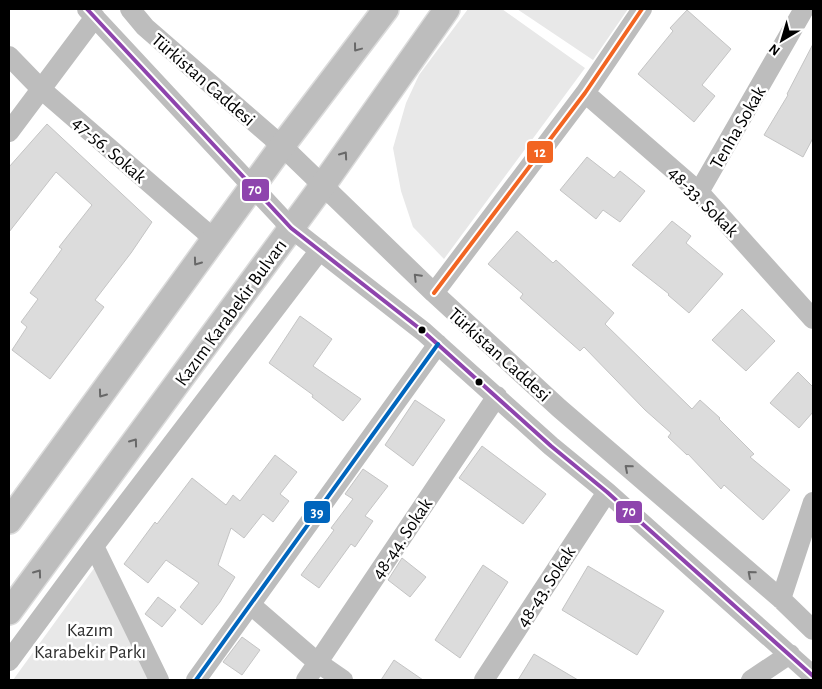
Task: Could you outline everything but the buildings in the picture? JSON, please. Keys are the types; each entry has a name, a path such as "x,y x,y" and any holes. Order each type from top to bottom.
{"main road":[{"path":"9,522 282,146 386,9"},
{"name":"Kazım Karabekir Bulvarı","path":"9,612 323,185 448,9"}],"street":[{"name":"Türkistan Caddesi","path":"130,9 145,27 282,146 434,293 558,408 781,599 813,630"},
{"path":"434,293 585,93 642,9"},
{"name":"Tenha Sokak","path":"700,192 804,9"},
{"name":"Türkistan Caddesi","path":"91,13 291,228 438,344 813,676"},
{"path":"9,132 42,89 91,13"},
{"name":"47-56. Sokak","path":"9,56 42,89 214,239"},
{"name":"48-33. Sokak","path":"585,93 700,192 813,319"},
{"path":"9,661 94,546 320,250"},
{"path":"196,680 438,344"},
{"name":"48-44. Sokak","path":"306,680 498,396"},
{"name":"48-43. Sokak","path":"484,680 607,492"},
{"path":"781,599 813,502"},
{"path":"94,546 159,680"},
{"path":"251,605 317,662 343,680"},
{"path":"751,680 790,654"}],"green space":[{"path":"468,9 502,9 585,68 444,259 413,227 401,191 393,148 406,103 419,75"},
{"path":"517,9 628,9 593,60"},
{"name":"Kazım Karabekir Parkı","path":"95,567 155,680 13,680"}],"transit line":[{"name":"70","path":"87,9 291,228 424,332 813,676"},
{"name":"12","path":"434,293 585,93 642,9"},
{"name":"39","path":"196,680 438,344"}]}
